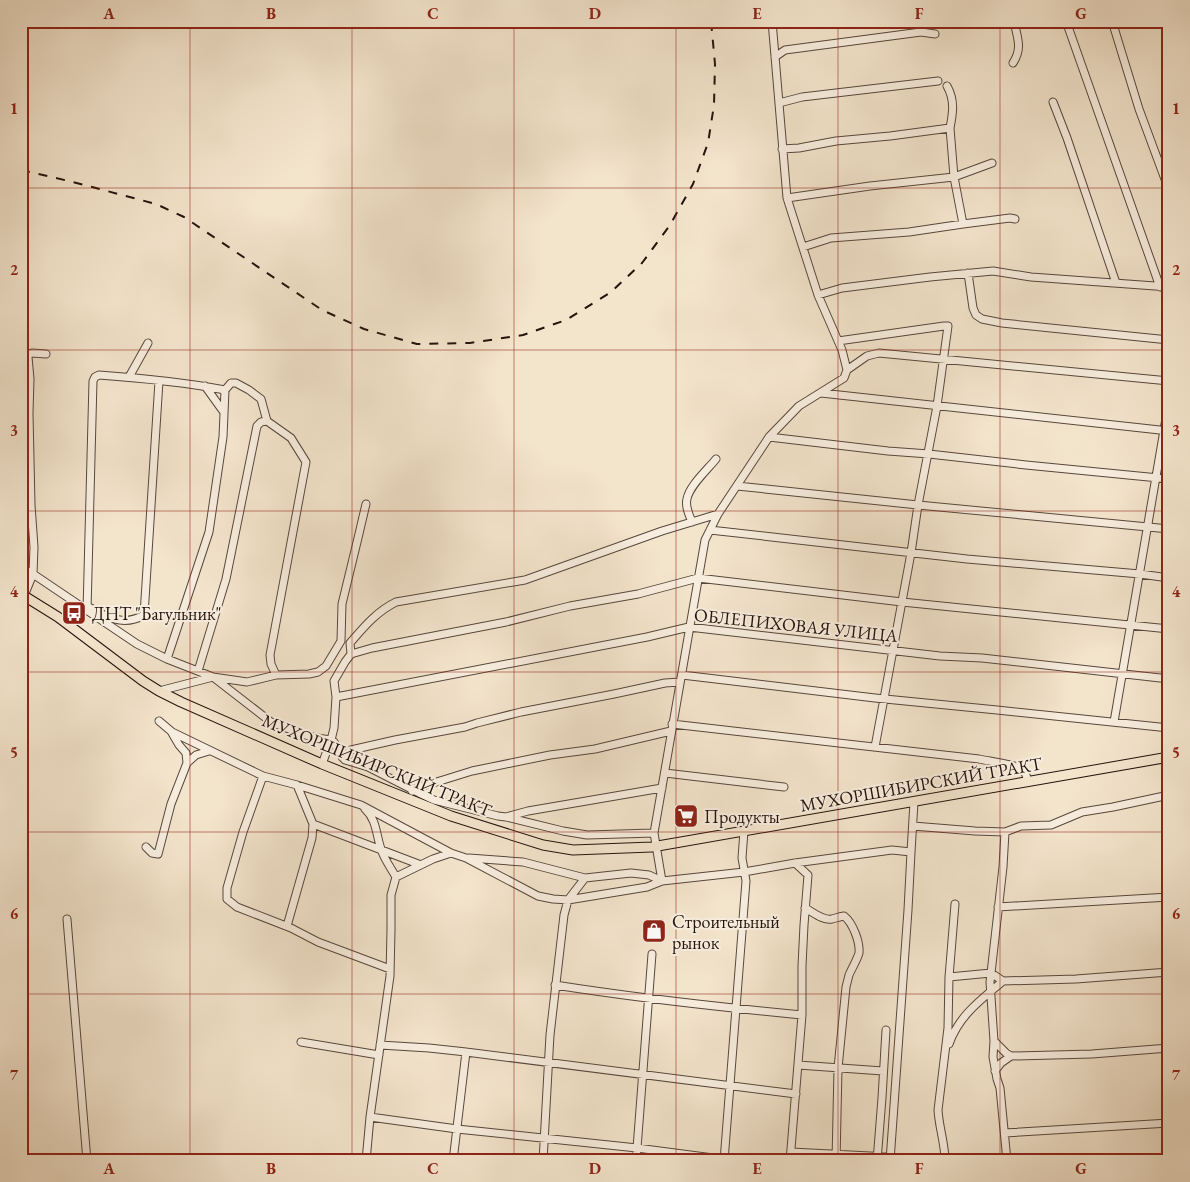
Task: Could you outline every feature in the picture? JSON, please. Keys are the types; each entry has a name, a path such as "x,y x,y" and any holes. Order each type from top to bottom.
{"main road":[{"name":"МУХОРШИБИРСКИЙ ТРАКТ","path":"23,595 69,625 133,674 159,691 181,702 322,764 451,816 543,845 573,850 656,846 1169,757"}],"street":[{"path":"772,21 787,198 818,295 838,341 847,370"},
{"path":"1013,63 1019,49 1014,21"},
{"path":"1066,21 1160,287"},
{"path":"1112,21 1139,109 1169,190"},
{"path":"775,57 785,50 921,32 935,34"},
{"path":"779,103 802,97 938,80"},
{"path":"947,86 952,94 953,114 950,128 954,177 964,224"},
{"path":"1053,102 1116,284"},
{"path":"782,149 950,128"},
{"path":"787,198 870,186 954,177 992,163"},
{"path":"803,247 831,238 909,232 1010,218 1015,219"},
{"path":"818,295 842,288 993,270 1031,277 1169,287"},
{"path":"968,273 976,315 982,319 1002,323 1169,340"},
{"path":"838,341 948,326 929,454 918,505 911,553 875,747"},
{"path":"130,377 148,343"},
{"path":"23,595 33,574 34,547 31,505 30,379 28,356 32,353 46,354"},
{"path":"662,881 654,833 705,540 718,514 769,437 799,406 844,378 847,370 867,356 880,353 1169,381"},
{"path":"87,608 93,380 99,375 130,377 224,390"},
{"path":"87,608 124,621 144,615 159,381"},
{"path":"167,659 209,532 223,437 224,390 231,383 236,383 261,399 267,421 291,438 306,462 270,655 271,664 276,675"},
{"path":"205,386 223,412"},
{"path":"820,393 1166,430"},
{"path":"1114,722 1156,477 1166,430 1169,401"},
{"path":"198,671 226,579 258,426 261,422 267,421"},
{"path":"769,437 1169,479"},
{"path":"692,522 686,500 689,492 716,459"},
{"path":"737,486 1169,529"},
{"path":"21,568 87,608 137,644 167,659 213,677 247,682 276,675 309,674 318,672 326,666 341,641 342,604 366,504"},
{"path":"351,654 350,643 374,617 383,609 396,602 525,580 662,531 718,514"},
{"path":"710,530 967,559 1169,578"},
{"path":"322,764 334,728 336,697 334,681 351,654 372,648 506,622 570,606 638,594 698,578 902,602 1169,629"},
{"name":"ОБЛЕПИХОВАЯ УЛИЦА","path":"336,697 647,637 689,627 940,656 982,658 1169,679"},
{"path":"341,641 350,643"},
{"path":"159,691 213,677"},
{"path":"213,677 270,722 302,734 331,740 342,757 349,762 368,767 434,800 587,835 654,833"},
{"path":"342,757 352,750 465,727 521,712 614,694 681,678 1169,728"},
{"path":"159,722 172,732 263,776 361,805 538,896 553,899 568,900 647,887 662,881 744,872 794,863 892,850 910,852"},
{"path":"408,798 413,790 472,771 550,754 595,749 672,728 979,759 1018,766 1023,769 1028,782"},
{"path":"172,732 186,753 187,764"},
{"path":"146,847 152,853 158,854 171,804 187,764 196,755 209,751"},
{"path":"665,773 784,787"},
{"path":"263,776 243,832 227,888 227,899 237,907 287,926 318,942 390,969"},
{"path":"287,926 312,838 312,824 297,785"},
{"path":"506,817 528,811 662,788"},
{"path":"913,826 1005,832 1021,826 1051,825 1082,812 1169,795"},
{"path":"791,1152 836,1158 890,1159 908,920 914,802"},
{"path":"361,805 370,814 375,823 381,851 396,877"},
{"path":"312,824 421,865"},
{"path":"724,1160 746,881 742,858 744,831"},
{"path":"1005,832 991,973 991,991 993,1057 1000,1088 1007,1161"},
{"path":"366,1161 390,969 390,895 396,877 451,852"},
{"path":"466,858 523,862 585,878 631,873 649,875 662,881"},
{"path":"790,1161 802,1015 802,966 808,875 794,863"},
{"path":"543,1161 548,1062 564,915 568,900 585,878"},
{"path":"998,907 1169,897"},
{"path":"945,1161 938,1110 948,1028 949,977 955,904"},
{"path":"805,908 830,920 844,916 849,920 859,952 848,977 846,987 838,1068 836,1158"},
{"path":"67,919 88,1161"},
{"path":"636,1161 652,954"},
{"path":"949,977 991,973 1004,981 1076,979 1169,972"},
{"path":"944,1056 960,1021 969,1010 1004,981"},
{"path":"555,985 735,1009 802,1015"},
{"path":"877,1159 886,1030"},
{"path":"994,1041 1010,1056"},
{"path":"301,1042 379,1055"},
{"path":"380,1045 466,1052 796,1094"},
{"path":"995,1071 1010,1056 1092,1054 1169,1048"},
{"path":"453,1161 466,1052"},
{"path":"798,1066 884,1071"},
{"path":"370,1117 456,1129 637,1148 736,1161"},
{"path":"1004,1133 1169,1123"}],"railway":[{"path":"21,170 156,204 184,217 322,310 364,329 417,344 470,343 523,335 566,320 611,292 642,263 670,225 693,184 708,143 714,105 715,64 711,21"}],"place":[{"name":"ДНТ \"Багульник\"","path":"74,613"},
{"name":"Продукты","path":"686,816"},
{"name":"Строительный рынок","path":"654,931"}]}
